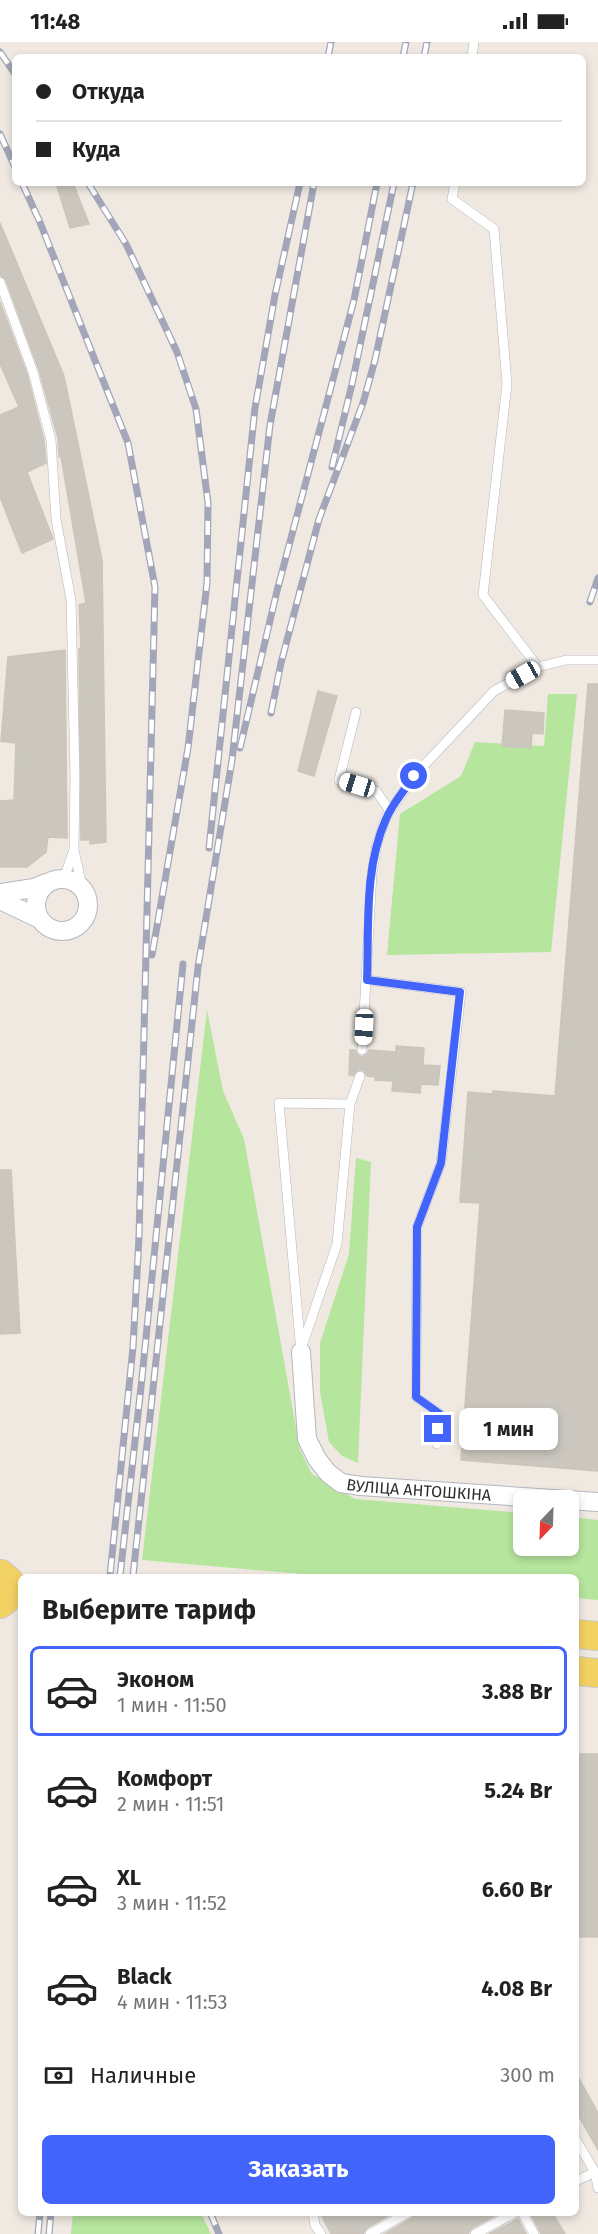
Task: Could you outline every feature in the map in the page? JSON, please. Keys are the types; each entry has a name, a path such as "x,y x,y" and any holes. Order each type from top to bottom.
{"main road":[{"path":"0,1605 5,1602 10,1593 9,1575"},
{"path":"0,1605 18,1608"},
{"path":"579,1634 598,1636"},
{"path":"579,1671 598,1673"}],"street":[{"path":"0,893 34,888 52,881 71,880 81,887 88,903 82,923 71,930 59,932 47,927 38,918 0,900"},
{"path":"38,918 35,906 38,893 52,881"},
{"name":"ВУЛІЦА АНТОШКІНА","path":"301,1352 307,1439 317,1459 328,1473 341,1483 513,1496"},
{"name":"ВУЛІЦА АНТОШКІНА","path":"579,1501 598,1502"}],"lane":[{"path":"454,186 452,199 494,229 507,384 483,595 537,668"},
{"path":"0,282 33,372 51,440 56,519 71,600 75,776 74,850 81,887"},
{"path":"362,1050 372,873 376,844 390,811 414,776 494,691 537,668 566,660 598,660"},
{"path":"356,712 339,780 376,791 390,811"},
{"path":"52,881 66,873 74,850"},
{"path":"367,980 460,992 441,1163 417,1227 416,1397 440,1414 437,1444"},
{"path":"301,1352 337,1244 350,1104 360,1076"},
{"path":"301,1352 279,1103 350,1104"},
{"path":"579,2145 595,2172 598,2188"},
{"path":"579,2180 595,2172"},
{"path":"314,2216 315,2225 321,2234"},
{"path":"370,2234 402,2216"},
{"path":"476,2234 509,2216"},
{"path":"524,2216 534,2234"}],"green space":[{"path":"548,694 577,694 551,952 387,955 400,814 461,776 475,742 544,746"},
{"path":"207,1010 223,1091 244,1139 300,1450 312,1474 355,1499 513,1512 513,1556 579,1556 579,1518 598,1520 598,1600 579,1598 579,1574 303,1574 142,1560"},
{"path":"356,1158 371,1162 358,1463 342,1456 329,1442 320,1392 320,1343 349,1254"},
{"path":"73,2216 202,2216 211,2234 71,2234"}],"building":[{"path":"57,186 74,186 89,224 70,228"},
{"path":"0,223 64,376 102,560 106,842 90,844 90,840 81,840 79,605 86,603 61,456 59,457 58,438 39,370 6,280 0,275"},
{"path":"0,302 27,374 44,441 46,463 27,472 53,539 22,553 0,497 0,415 19,407 0,364"},
{"path":"65,650 67,838 48,837 46,852 27,867 0,867 0,801 14,800 16,743 1,741 8,657"},
{"path":"588,684 598,684 598,1471 461,1460 480,1203 460,1202 468,1092 493,1094 493,1091 555,1096"},
{"path":"318,691 337,696 314,776 298,771"},
{"path":"505,710 544,713 543,734 532,733 531,748 502,746"},
{"path":"396,1046 424,1048 423,1065 440,1066 438,1085 421,1084 420,1093 392,1091 393,1081 375,1080 375,1077 367,1076 363,1070 358,1070 353,1076 349,1075 350,1050 355,1050 362,1057 369,1050 396,1052"},
{"path":"0,1170 11,1170 20,1333 0,1334"},
{"path":"579,1754 598,1754 598,1937 579,1937"},
{"path":"579,2078 598,2113 598,2150 579,2116"},
{"path":"322,2216 387,2216 367,2228 363,2234 331,2234"},
{"path":"413,2216 494,2216 472,2228 468,2234 384,2234"},
{"path":"532,2216 554,2216 565,2234 541,2234"},
{"path":"518,2219 526,2234 489,2234"}],"railway":[{"path":"329,54 331,42"},
{"path":"404,54 406,42"},
{"path":"425,54 427,42"},
{"path":"0,52 12,70"},
{"path":"0,134 12,160"},
{"path":"23,186 128,443 155,587 139,1237 133,1347 110,1574"},
{"path":"90,186 126,244 177,352 196,409 208,503 207,583 188,748 152,955"},
{"path":"209,848 255,408 275,295 299,186"},
{"path":"133,1574 198,967 232,760 270,425 313,186"},
{"path":"240,748 277,591 354,300 376,186"},
{"path":"332,467 352,384 393,186"},
{"path":"271,713 281,663 319,519 363,403 375,360 412,186"},
{"path":"590,602 598,578"},
{"path":"120,1574 183,964"},
{"path":"38,2234 40,2216"},
{"path":"49,2234 51,2216"},
{"path":"212,2216 219,2234"}],"route":[{"path":"414,776 386,817 376,844 372,873 367,980 460,992 441,1163 417,1227 416,1397 440,1414 438,1429"}]}
